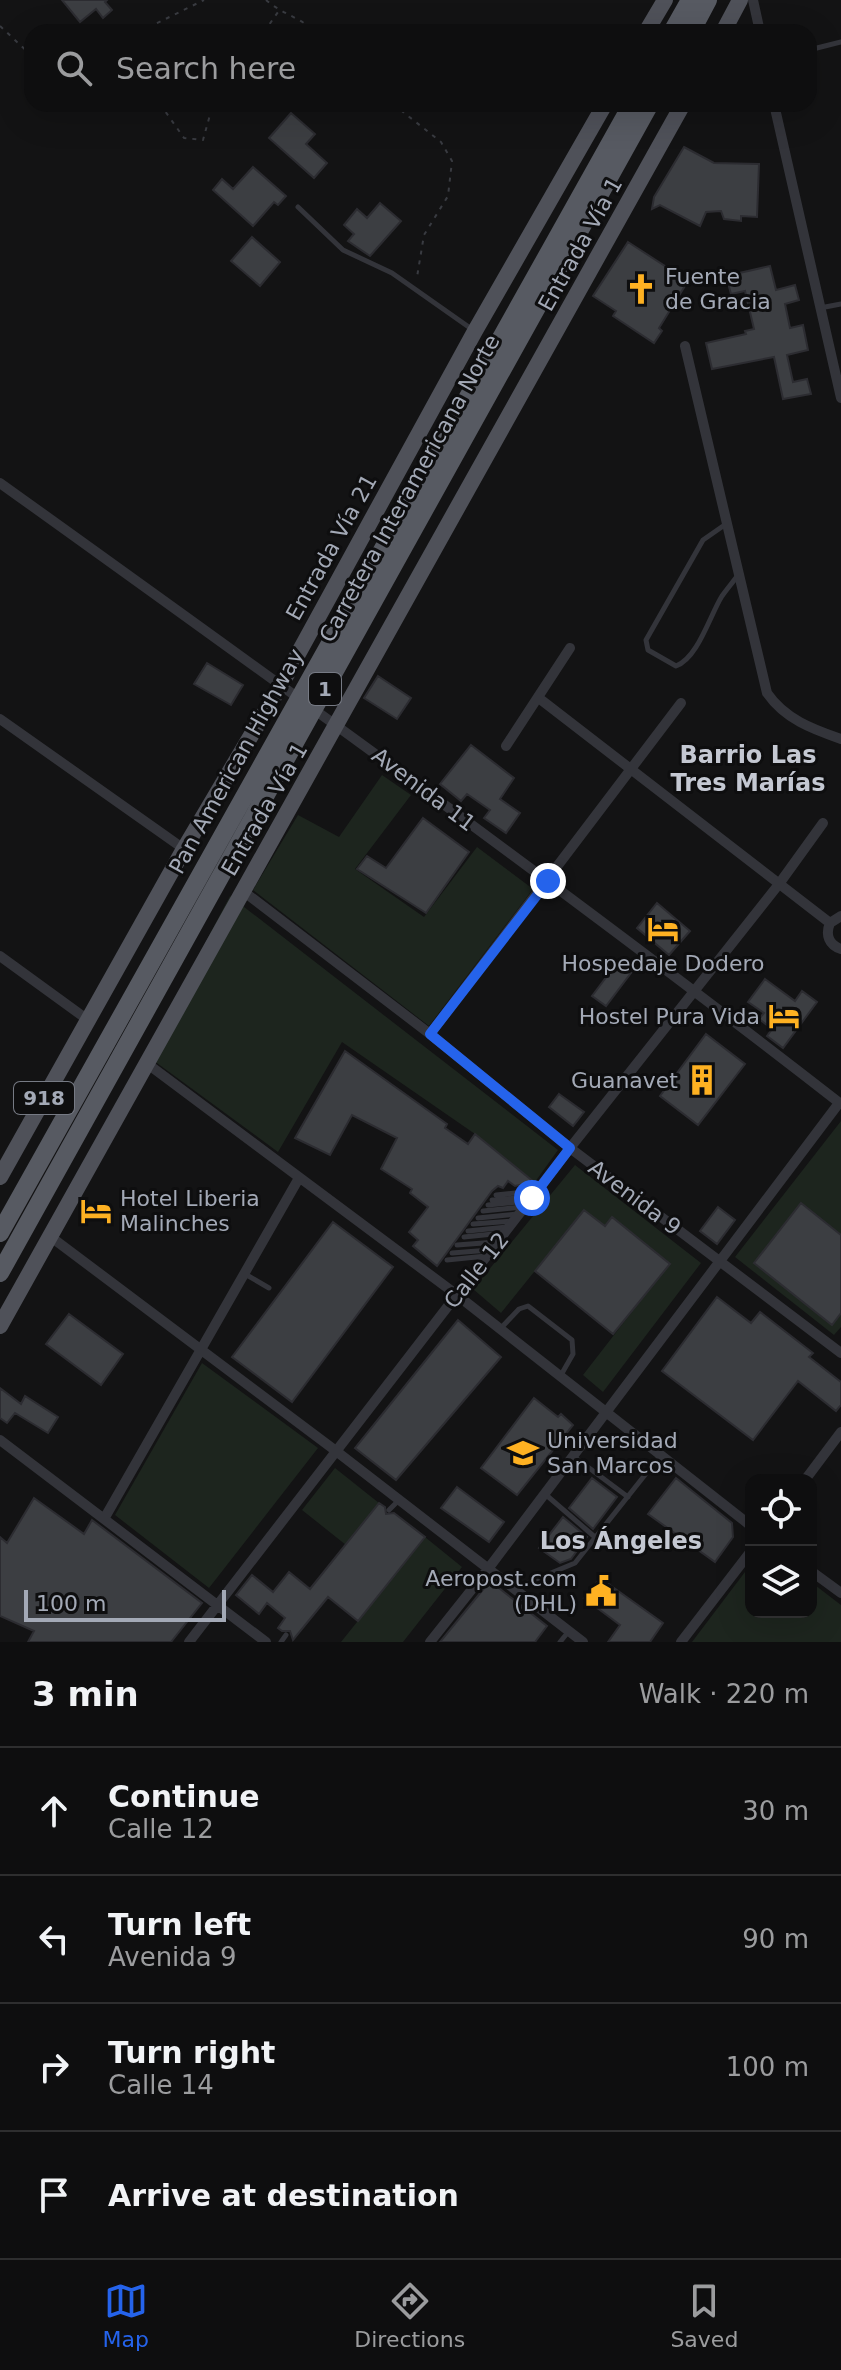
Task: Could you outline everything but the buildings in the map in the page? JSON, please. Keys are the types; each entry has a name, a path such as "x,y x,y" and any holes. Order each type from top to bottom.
{"highway":[{"path":"676,24 690,0"},
{"path":"695,24 708,0"},
{"name":"Pan American Highway","path":"0,1233 628,112"},
{"name":"Carretera Interamericana Norte","path":"0,1273 646,112"}],"main road":[{"path":"651,24 665,0"},
{"path":"727,24 740,0"},
{"name":"Entrada Vía 21","path":"0,1177 184,849 281,685 475,331 600,112"},
{"name":"Entrada Vía 1","path":"0,1326 679,112"}],"street":[{"path":"753,0 758,24"},
{"path":"776,112 841,398"},
{"path":"685,346 767,693 777,707 793,719 841,739"},
{"name":"Avenida 11","path":"0,483 338,725 696,990 840,1104"},
{"path":"506,746 540,699 570,648"},
{"path":"540,699 830,923"},
{"path":"430,1034 681,703"},
{"path":"0,719 184,849"},
{"name":"Calle 12","path":"189,1642 570,1148 779,884 823,823"},
{"name":"Avenida 9","path":"243,891 430,1034 570,1148 841,1353"},
{"path":"830,923 841,916"},
{"path":"830,923 828,939 841,949"},
{"path":"0,956 88,1020"},
{"path":"145,1062 457,1295 745,1521"},
{"path":"430,1642 840,1104"},
{"path":"104,1519 299,1178"},
{"path":"51,1237 583,1642"},
{"path":"810,1474 841,1432"},
{"path":"0,1440 266,1642"},
{"path":"681,1642 745,1559"},
{"path":"817,1575 841,1593"}],"lane":[{"path":"817,48 841,42"},
{"path":"298,207 343,250 392,273 475,331"},
{"path":"820,308 841,304"},
{"path":"727,523 703,540 646,640 648,650 676,666 683,663 694,650 722,596 738,574"},
{"path":"513,1222 492,1200 513,1222"},
{"path":"483,1211 513,1222"},
{"path":"478,1218 513,1222"},
{"path":"473,1224 513,1222"},
{"path":"468,1231 513,1222"},
{"path":"464,1237 513,1222"},
{"path":"457,1245 513,1222"},
{"path":"452,1253 513,1222"},
{"path":"447,1260 513,1222"},
{"path":"244,1274 269,1288"},
{"path":"501,1329 519,1309 528,1306 572,1340 573,1354 561,1376"},
{"path":"514,1589 575,1563 661,1455"},
{"path":"572,1456 628,1497"},
{"path":"544,1494 596,1538"},
{"path":"389,1510 399,1500"},
{"path":"560,1642 569,1631"},
{"path":"281,1642 286,1635"}],"path":[{"path":"155,24 204,0"},
{"path":"266,0 279,11 307,24"},
{"path":"270,24 279,11"},
{"path":"0,26 24,48"},
{"path":"166,112 184,138 203,140 211,112"},
{"path":"403,112 441,142 452,161 448,196 424,235 415,289"}],"shaded area":[{"path":"382,775 411,795 355,869 424,917 477,847 533,889 429,1026 253,890 298,815 339,837"},
{"path":"230,896 558,1150 535,1182 475,1134 342,1042 278,1152 146,1055"},
{"path":"841,1121 841,1235 801,1203 754,1263 831,1324 841,1313 841,1327 834,1335 735,1257"},
{"path":"575,1165 701,1263 603,1392 583,1375 669,1264 584,1210 501,1313 473,1289"},
{"path":"202,1363 318,1448 209,1588 115,1515"},
{"path":"335,1468 379,1503 346,1545 302,1510"},
{"path":"425,1537 462,1567 403,1642 341,1642"},
{"path":"745,1572 745,1618 817,1618 817,1587 841,1605 841,1642 692,1642"}],"place":[{"name":"Fuente de Gracia","path":"641,289"},
{"name":"Hospedaje Dodero","path":"663,929"},
{"name":"Hostel Pura Vida","path":"784,1016"},
{"name":"Guanavet","path":"702,1080"},
{"name":"Hotel Liberia Malinches","path":"96,1211"},
{"name":"Universidad San Marcos","path":"523,1453"},
{"name":"Aeropost.com (DHL)","path":"601,1591"}],"district":[{"name":"Barrio Las Tres Marías","path":"748,769"},
{"name":"Los Ángeles","path":"621,1541"}],"route":[{"path":"532,1198 570,1148 430,1034 548,881"}]}
